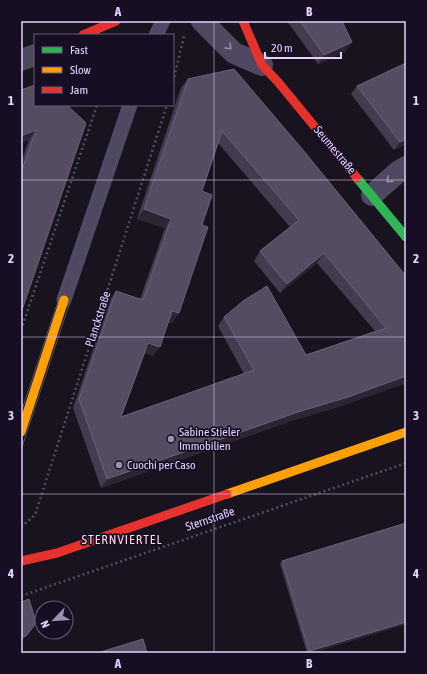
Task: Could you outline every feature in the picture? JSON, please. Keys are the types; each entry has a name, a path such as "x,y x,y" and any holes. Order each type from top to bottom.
{"street":[{"path":"85,34 116,21"},
{"name":"Seumestraße","path":"202,21 234,53 262,65"},
{"name":"Seumestraße","path":"243,21 262,65 283,88 406,237"},
{"path":"21,60 34,54"},
{"path":"372,195 399,171 406,167"},
{"path":"21,432 64,300"},
{"name":"Sternstraße","path":"21,560 57,553 406,432"}],"lane":[{"path":"156,34 163,21"},
{"path":"64,300 130,106"}],"path":[{"path":"174,78 184,36"},
{"path":"21,330 97,106"},
{"name":"Planckstraße","path":"21,527 35,515 167,106"},
{"name":"Sternstraße","path":"21,596 406,463"}],"building":[{"path":"300,21 342,21 352,42 324,55"},
{"path":"406,63 406,139 400,142 357,86"},
{"path":"234,69 303,150 406,276 406,376 107,479 79,399 116,291 143,300 171,219 144,209 188,79","holes":["222,131 299,220 260,251 272,266 287,284 324,253 386,328 306,355 267,286 243,301 224,317 254,370 121,417 148,343 160,347 172,311 179,313 208,227 202,225 212,195 202,191"]},
{"path":"34,85 34,106 68,106 86,123 21,313 21,173 36,130 21,136 21,90"},
{"path":"406,523 406,622 309,651 282,561"},
{"path":"29,599 34,616 34,626 26,636 21,638 21,602"},
{"path":"143,639 147,653 97,653"}],"tram line":[{"path":"150,34 156,21"},
{"path":"162,34 169,21"},
{"path":"21,413 123,106"},
{"path":"21,450 135,106"}],"traffic: fast":[{"path":"357,178 406,237"}],"traffic: slow":[{"path":"21,432 64,300"},
{"path":"227,494 406,432"}],"traffic: jam":[{"path":"85,34 116,21"},
{"path":"243,21 262,65 278,82 357,178"},
{"path":"21,561 57,553 227,494"}],"place":[{"name":"Sabine Stieler Immobilien","path":"171,439"},
{"name":"Cuochi per Caso","path":"119,465"}],"district":[{"name":"STERNVIERTEL","path":"122,539"}]}
